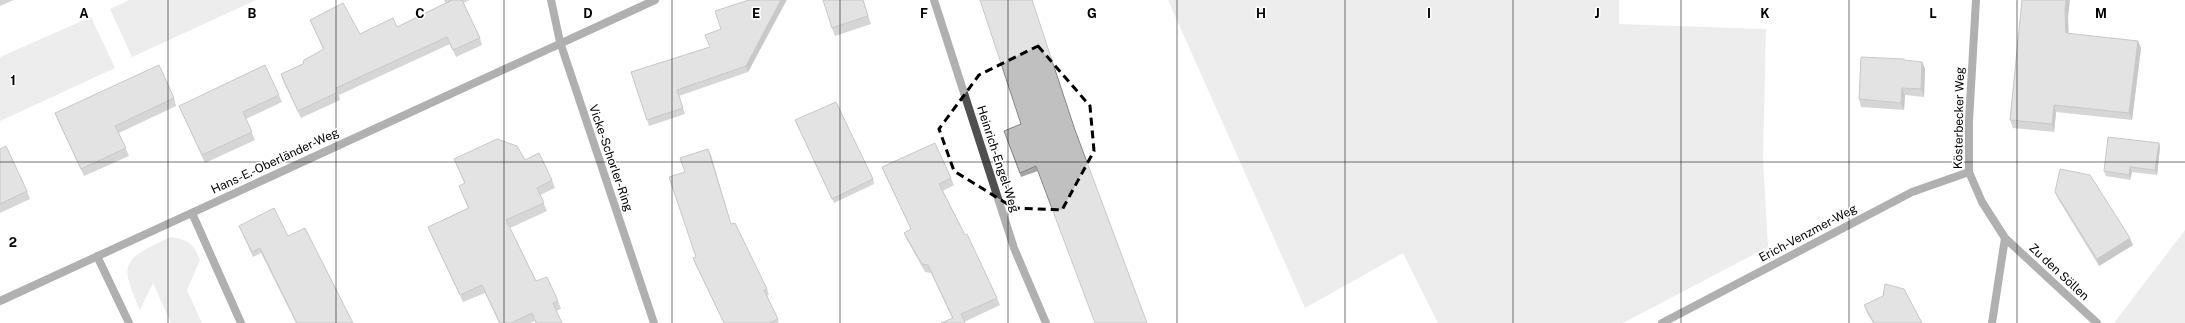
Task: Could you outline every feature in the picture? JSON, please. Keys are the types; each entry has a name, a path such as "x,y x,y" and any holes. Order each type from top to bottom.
{"street":[{"name":"Vicke-Schorler-Ring","path":"550,0 560,42 654,323"},
{"path":"560,42 655,0"},
{"name":"Heinrich-Engel-Weg","path":"934,0 1014,248 1046,323"},
{"name":"Kösterbecker Weg","path":"1976,0 1969,121 1969,172 1982,202 2004,238"},
{"name":"Hans-E.-Oberländer-Weg","path":"0,301 560,42"},
{"name":"Erich-Venzmer-Weg","path":"1662,323 1912,192 1969,172"},
{"path":"192,213 241,323"},
{"path":"1992,323 2004,238"},
{"name":"Zu den Söllen","path":"2004,238 2097,323"},
{"path":"97,256 129,323"}],"highlighted area":[{"path":"1038,46 1090,106 1094,151 1062,210 1014,208 954,171 939,129 979,75"}],"shaded area":[{"path":"129,0 256,0 132,57 110,9"},
{"path":"1168,0 1619,0 1619,24 1766,29 1763,160 1768,247 1623,323 1438,323 1403,253 1305,308"},
{"path":"91,17 115,68 0,121 0,57"},
{"path":"2185,230 2185,323 2114,323"},
{"path":"171,237 182,239 190,243 200,260 187,290 202,323 171,323 153,283 140,310 133,293 129,281 128,271 130,263 135,257 144,251"}],"building":[{"path":"445,0 452,0 446,3"},
{"path":"452,0 462,0 480,38 453,50 447,37 336,88 338,92 298,111 281,74 303,64 304,60 324,49 310,20 343,3 360,34 393,18 397,27"},
{"path":"749,0 781,0 746,66 677,90 683,108 647,120 631,72 710,47 705,35 721,29 715,11"},
{"path":"823,0 863,0 868,16 832,28"},
{"path":"980,0 1032,0 1075,130 1147,323 1095,323 1036,166 1020,173 1004,131 1021,124"},
{"path":"2022,0 2066,0 2066,33 2138,41 2129,113 2054,105 2052,124 2010,120"},
{"path":"1861,57 1904,59 1922,62 1921,89 1902,88 1901,103 1859,99"},
{"path":"159,65 174,98 115,126 126,148 81,169 55,113"},
{"path":"265,65 279,95 243,112 252,132 202,155 179,106"},
{"path":"836,102 873,179 832,199 795,120"},
{"path":"2108,137 2159,143 2155,170 2130,167 2129,175 2104,171"},
{"path":"497,139 517,146 525,160 539,153 552,180 537,188 544,203 506,220 536,281 547,277 558,301 553,303 562,323 536,323 532,313 511,323 500,323 482,285 460,295 428,227 469,208 459,186 465,183 454,159"},
{"path":"935,143 951,178 939,184 965,235 967,234 997,298 961,314 965,323 941,323 953,318 928,265 922,264 904,233 911,229 882,167"},
{"path":"6,146 27,191 0,204 0,149"},
{"path":"708,149 731,224 735,223 767,289 764,290 778,319 769,323 724,323 693,258 696,257 669,177 685,172 680,158"},
{"path":"2060,169 2090,175 2130,238 2097,259 2055,192"},
{"path":"274,208 288,236 305,228 353,323 297,323 260,248 252,252 239,226"},
{"path":"1885,284 1904,289 1922,323 1874,323 1864,305 1883,296"}]}
